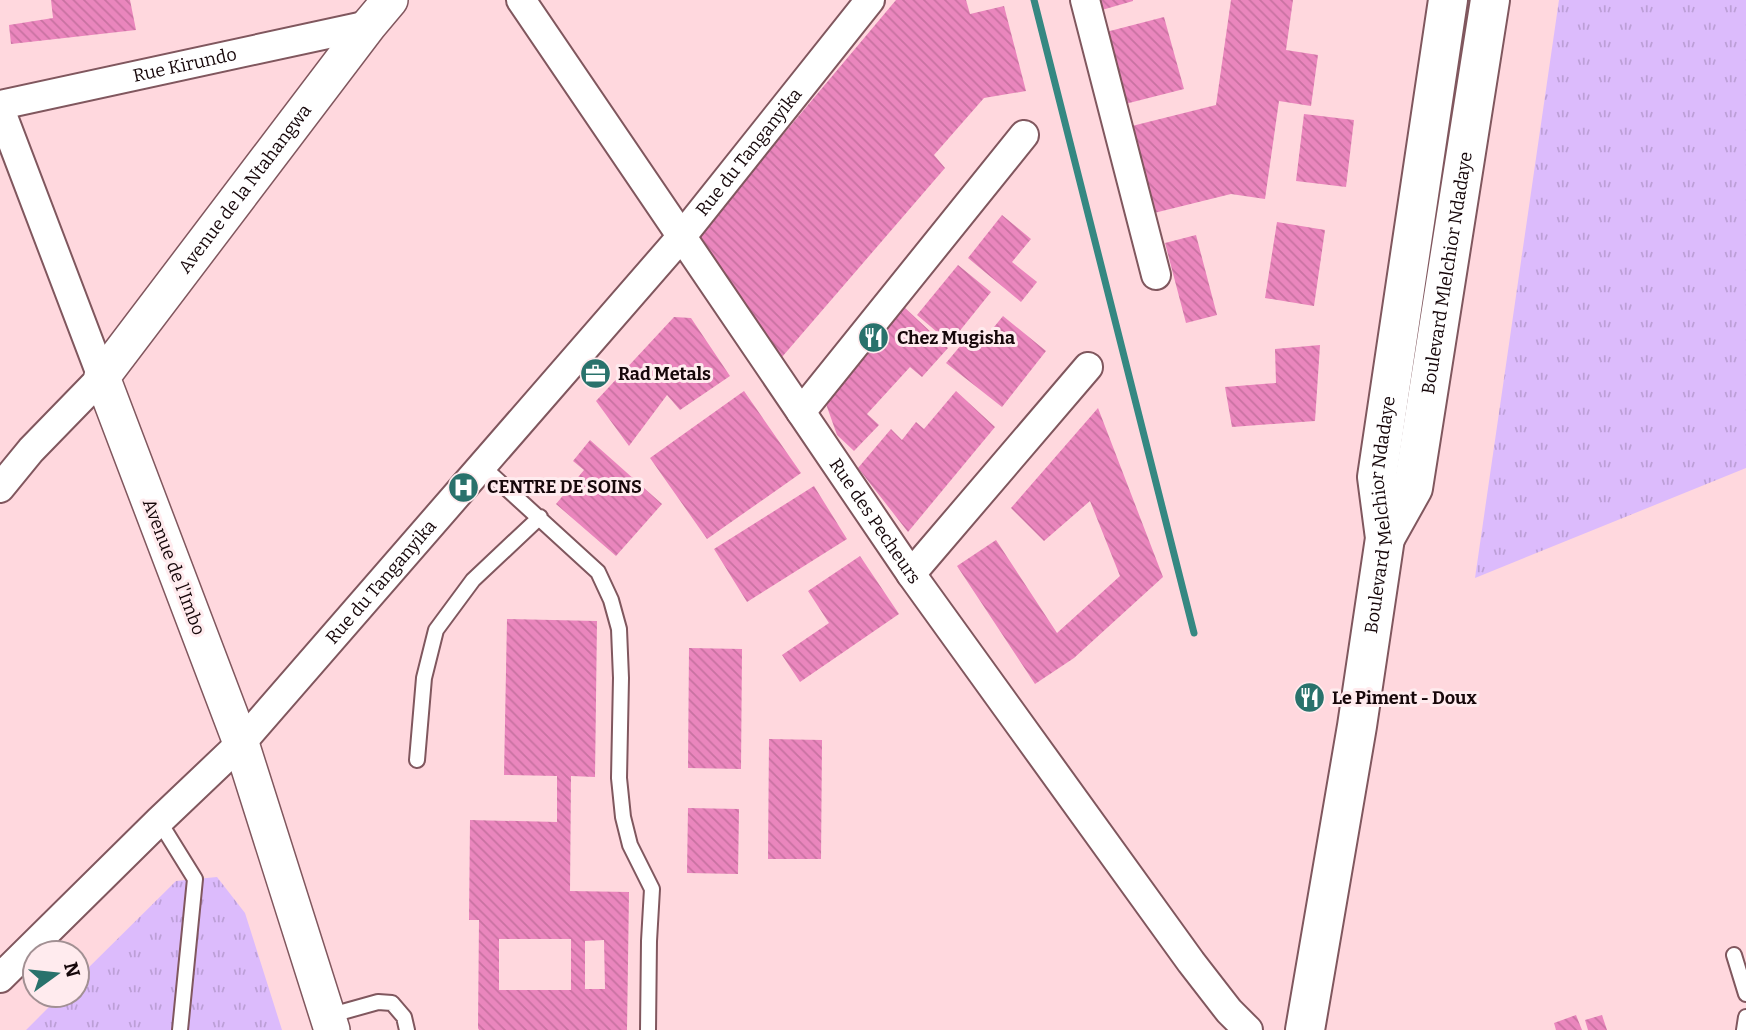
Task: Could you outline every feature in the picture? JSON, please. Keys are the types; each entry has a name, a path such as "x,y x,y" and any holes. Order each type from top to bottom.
{"main road":[{"name":"Boulevard Melchior Ndadaye","path":"1305,1030 1357,726 1385,538 1377,477 1448,0"},
{"name":"Boulevard Mlelchior Ndadaye","path":"1385,538 1413,488 1490,0"}],"street":[{"name":"Rue des Pecheurs","path":"521,0 911,573 1191,962 1229,1011 1248,1030"},
{"name":"Rue du Tanganyika","path":"0,978 241,743 682,236 870,0"},
{"path":"1085,0 1156,275"},
{"name":"Rue Kirundo","path":"0,107 379,12"},
{"name":"Avenue de la Ntahangwa","path":"102,377 379,12"},
{"name":"Avenue de l'Imbo","path":"0,107 241,743 330,1023"},
{"path":"801,412 1024,135"},
{"path":"911,573 1088,368"},
{"path":"0,488 31,450 102,377"},
{"path":"0,456 31,450"}],"lane":[{"path":"482,466 597,572 611,600 619,629 619,778 623,817 630,845 652,889 648,1030"},
{"path":"417,760 424,678 436,631 473,580 540,517"},
{"path":"159,821 195,879 180,1030"},
{"path":"1734,955 1746,994"},
{"path":"330,1023 378,1002 392,1003 404,1017 407,1030"},
{"path":"1744,1030 1746,1017"}],"green space":[{"path":"1559,0 1746,0 1746,468 1475,578"},
{"path":"217,877 245,913 282,1030 26,1030 47,1009 91,1009 91,965 176,881"}],"building":[{"path":"51,0 130,0 136,30 11,44 9,25 53,18"},
{"path":"896,0 966,0 970,14 1004,6 1026,91 984,98 934,155 945,168 782,357 734,303 698,236"},
{"path":"1092,0 1133,0 1133,1 1095,12"},
{"path":"1231,0 1293,0 1286,50 1318,55 1311,106 1279,101 1265,199 1231,194 1150,214 1128,127 1216,105"},
{"path":"1164,17 1184,89 1125,104 1106,32"},
{"path":"1304,114 1354,120 1346,187 1296,181"},
{"path":"1002,215 1031,239 1012,262 1037,282 1021,302 968,258"},
{"path":"1277,222 1325,230 1314,306 1265,298"},
{"path":"1196,235 1217,315 1186,323 1165,243"},
{"path":"958,265 991,292 950,343 917,315"},
{"path":"904,307 948,348 922,377 910,367 867,414 879,425 854,451 837,435 826,404 874,338"},
{"path":"1003,316 1046,351 1002,407 946,363 966,339 977,348"},
{"path":"674,317 691,318 730,376 680,410 667,395 629,446 596,401"},
{"path":"1320,345 1315,421 1232,427 1225,387 1276,383 1275,349"},
{"path":"744,391 801,473 707,539 650,458"},
{"path":"956,391 995,427 908,532 858,468 891,429 902,440 916,422 924,429"},
{"path":"1098,408 1163,577 1074,658 1035,684 957,566 996,540 1057,633 1120,576 1090,501 1044,541 1011,508"},
{"path":"590,440 662,504 616,556 556,504 584,470 573,461"},
{"path":"814,486 847,539 747,602 714,549"},
{"path":"860,556 899,614 800,682 782,655 829,623 808,591"},
{"path":"507,619 597,621 595,777 571,776 570,891 629,892 627,1030 478,1028 479,920 469,920 470,820 557,822 557,776 504,775","holes":["499,939 571,939 571,990 499,990","604,940 605,989 585,989 585,941"]},
{"path":"689,648 742,649 741,769 688,768"},
{"path":"769,739 822,740 821,859 768,859"},
{"path":"688,808 739,809 738,874 687,873"},
{"path":"1576,1015 1582,1030 1556,1030 1554,1023"},
{"path":"1602,1015 1607,1030 1588,1030 1585,1020"}],"waterway":[{"path":"1034,0 1194,633"}],"place":[{"name":"Chez Mugisha","path":"874,338"},
{"name":"Rad Metals","path":"595,374"},
{"name":"CENTRE DE SOINS","path":"464,487"},
{"name":"Le Piment - Doux","path":"1309,698"}]}
